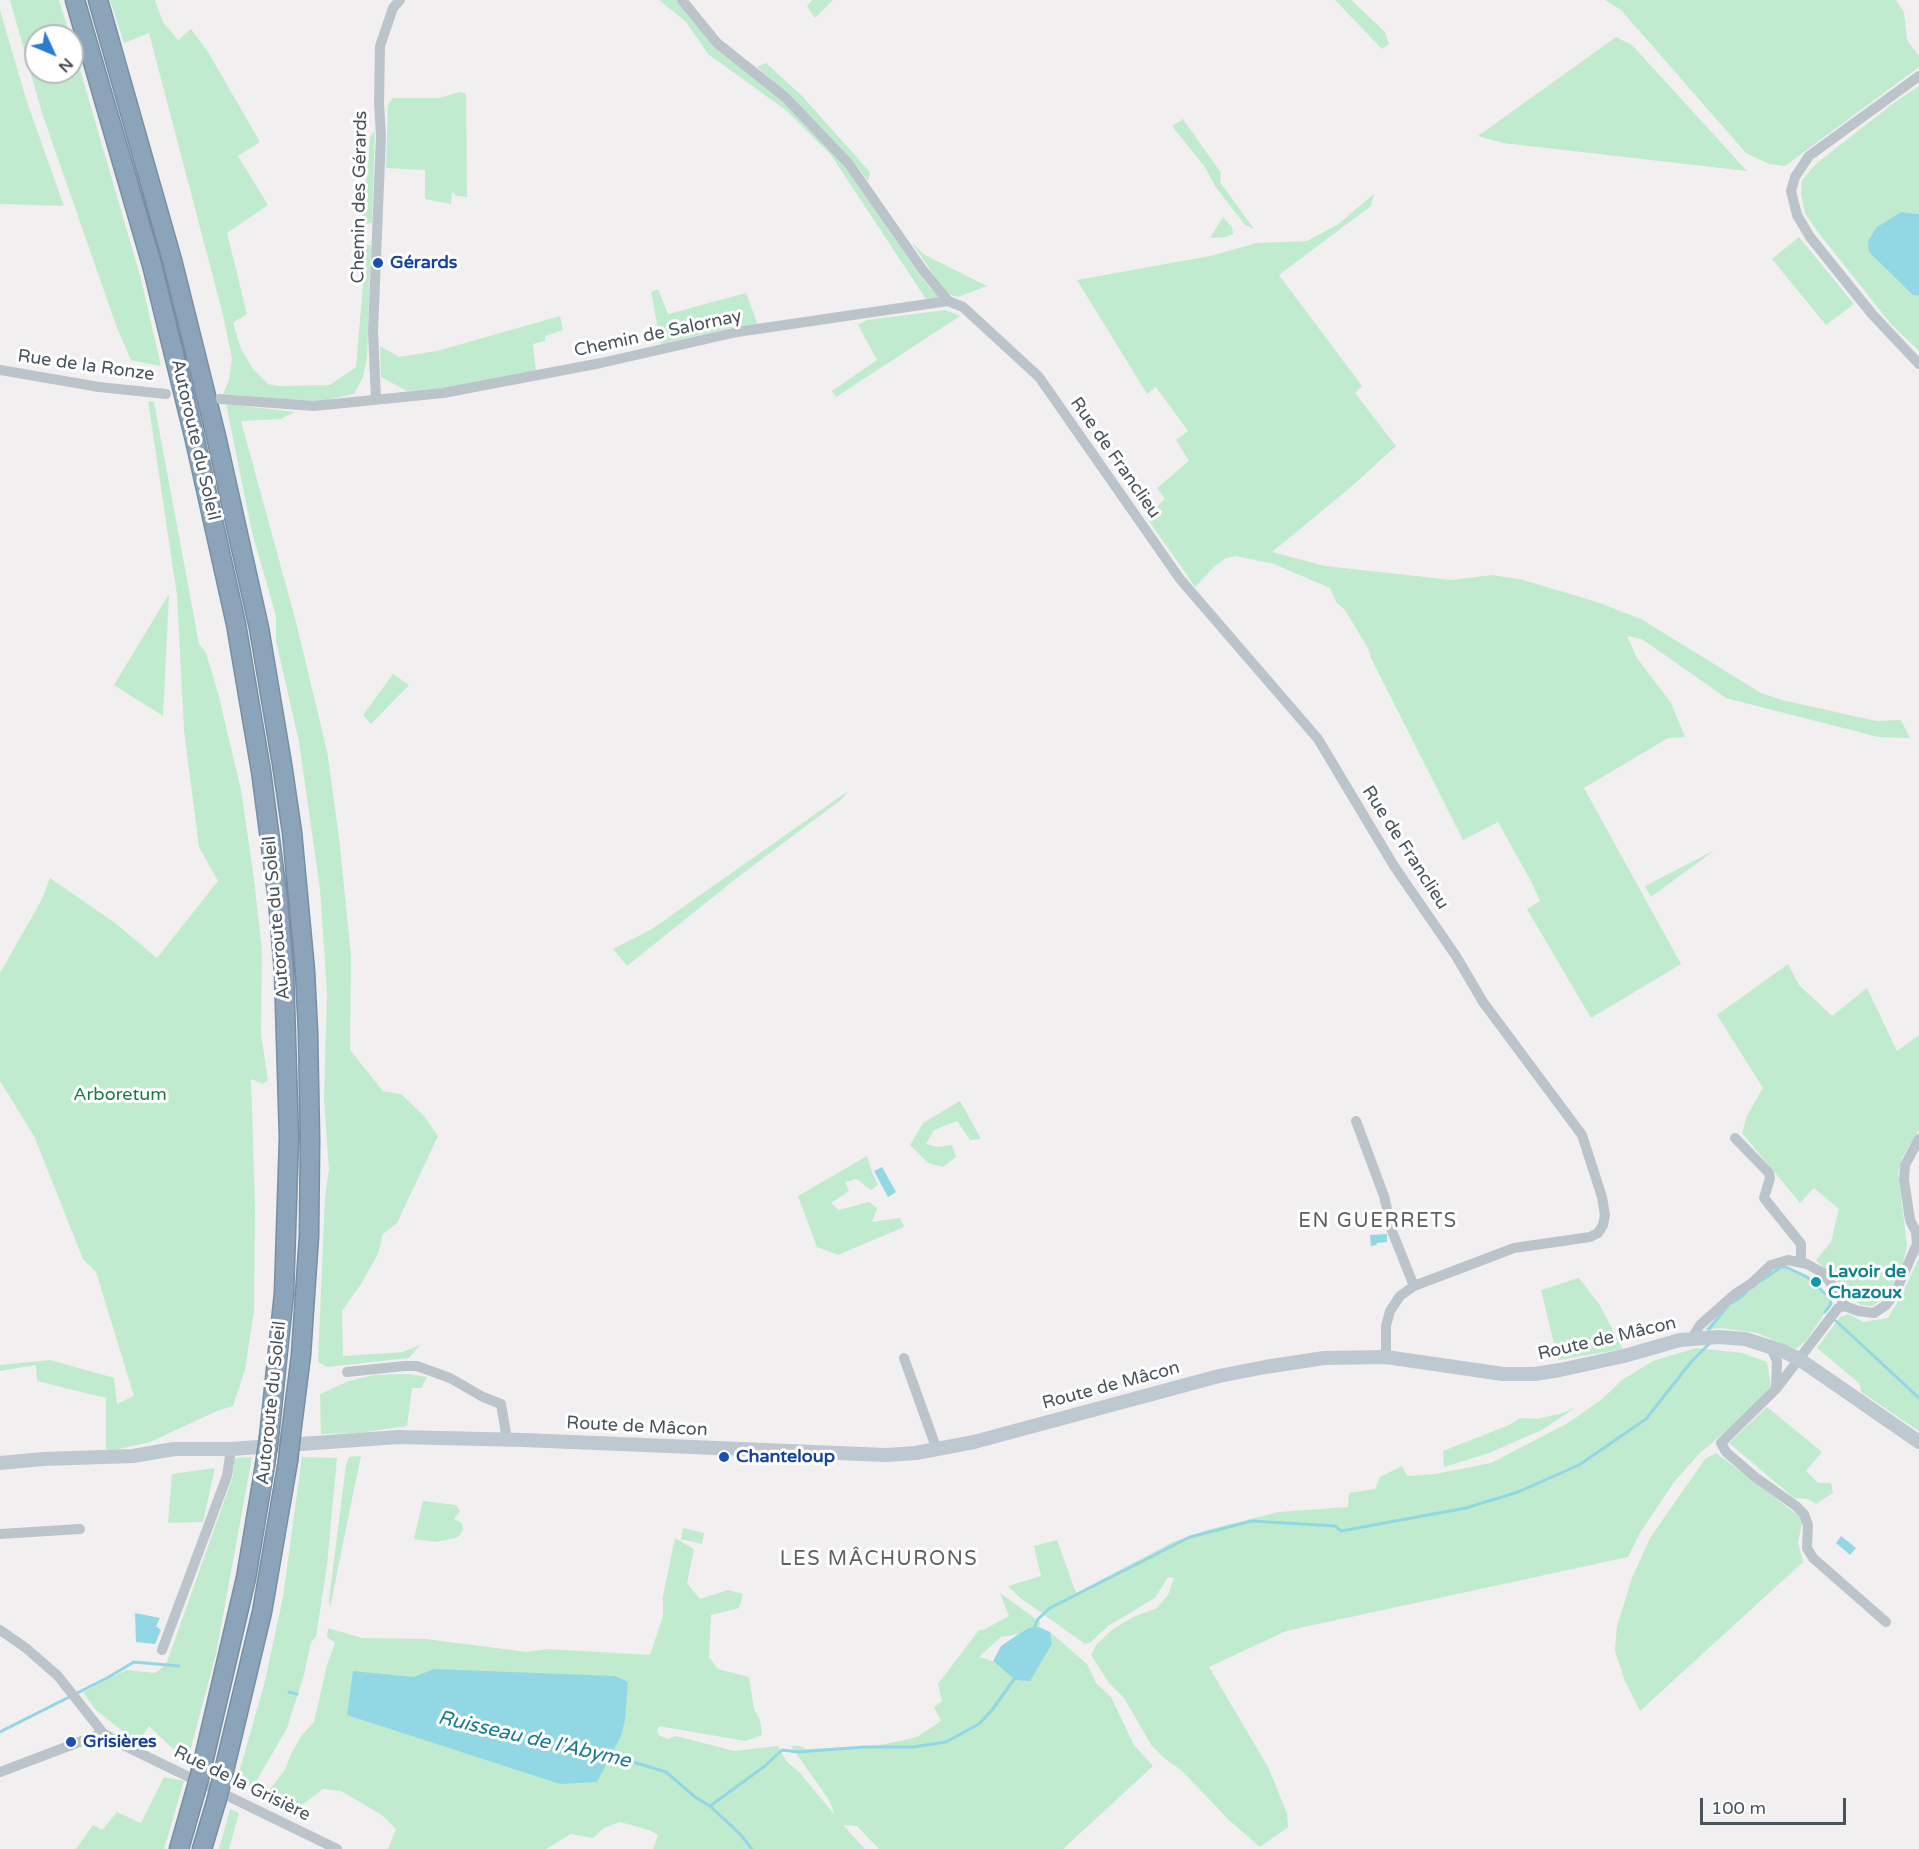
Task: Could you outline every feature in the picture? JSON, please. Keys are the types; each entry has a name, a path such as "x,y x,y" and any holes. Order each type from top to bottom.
{"highway":[{"name":"Autoroute du Soleil","path":"75,0 143,234 193,429 236,624 263,782 278,900 284,972 289,1118 288,1233 280,1439 288,1461 262,1612 222,1779 202,1849"},
{"name":"Autoroute du Soleil","path":"98,0 169,249 219,446 259,628 290,821 305,971 310,1120 307,1272 301,1355 280,1439 265,1465 246,1578 201,1771 179,1849"}],"street":[{"name":"Chemin des Gérards","path":"375,399 373,331 381,136 380,46 393,8 400,0"},
{"path":"682,0 717,43 785,97 849,164 922,269 948,301"},
{"path":"1919,76 1809,156 1795,177 1791,191 1797,215 1810,237 1872,314 1919,364"},
{"name":"Chemin de Salornay","path":"375,399 443,393 569,370 737,332 948,301"},
{"name":"Rue de Franclieu","path":"948,301 963,307 1038,377 1180,579 1318,739 1394,866 1456,956 1483,1002 1582,1135 1602,1197 1605,1215 1598,1233 1590,1237 1514,1248 1414,1286 1400,1296 1390,1311 1386,1326 1386,1357"},
{"name":"Rue de la Ronze","path":"0,370 99,387 166,394"},
{"path":"220,399 314,406 375,399"},
{"path":"1356,1120 1384,1196 1392,1231 1414,1286"},
{"path":"1735,1138 1769,1173 1770,1178 1764,1198 1801,1244 1801,1262"},
{"path":"1886,1622 1813,1558 1807,1548 1808,1525 1804,1514 1797,1506 1740,1464 1726,1452 1720,1443 1776,1389 1838,1308 1845,1306 1858,1311 1874,1313 1886,1305 1895,1293 1917,1244 1916,1232 1910,1220 1904,1191 1905,1165 1919,1139"},
{"path":"1705,1337 1700,1325 1772,1265 1788,1260 1801,1262 1823,1273 1845,1306"},
{"name":"Route de Mâcon","path":"0,1463 133,1456 174,1449 231,1449 280,1439 399,1437 507,1439 886,1455 937,1450 1230,1374 1324,1358 1386,1357 1503,1374 1535,1374 1705,1337 1745,1339 1770,1346 1799,1359 1919,1442"},
{"path":"1770,1346 1777,1361 1776,1389"},
{"path":"904,1358 937,1450"},
{"path":"347,1372 417,1366 450,1378 483,1397 501,1404 507,1439"},
{"path":"162,1650 227,1476 231,1449"},
{"path":"0,1534 80,1529"},
{"name":"Rue de la Grisière","path":"0,1630 47,1665 103,1733 123,1745 337,1849"},
{"path":"0,1772 103,1733"}],"green space":[{"path":"10,0 59,0 66,24 24,24 24,49"},
{"path":"110,0 155,0 163,22 178,40 191,29 208,52 260,142 238,156 268,205 227,233 247,314 233,323 241,349 253,369 268,384 278,386 330,385 356,367 365,261 352,242 364,211 370,137 375,131 372,223 364,224 362,245 371,245 367,357 363,377 354,394 318,402 223,394 229,380 232,359 223,315 149,33 124,43"},
{"path":"659,0 676,0 713,46 783,101 847,169 919,274 941,298 926,299 831,155 787,111 708,54 686,22"},
{"path":"812,0 833,0 815,18 807,6"},
{"path":"1335,0 1351,0 1385,32 1389,44 1382,49"},
{"path":"1605,0 1896,0 1904,12 1907,40 1919,56 1919,67 1785,166 1769,164 1746,153 1621,10"},
{"path":"0,10 27,102 64,206 0,204"},
{"path":"1616,37 1632,45 1747,171 1503,143 1478,136"},
{"path":"766,63 802,96 870,172 868,181 853,161 790,96 757,67"},
{"path":"84,83 141,279 161,366 131,360 117,328 34,84"},
{"path":"1919,86 1919,214 1901,212 1913,295 1919,296 1919,351 1891,324 1817,231 1805,213 1801,194 1802,180 1816,164"},
{"path":"460,92 466,94 467,197 457,196 452,192 451,204 425,199 425,170 386,168 388,105 393,98 439,98"},
{"path":"1183,119 1221,173 1220,182 1254,229 1245,225 1215,186 1205,167 1172,126"},
{"path":"1374,194 1371,206 1279,275 1362,386 1355,393 1396,446 1351,487 1272,552 1325,566 1452,580 1492,575 1523,580 1597,602 1641,619 1761,693 1782,700 1876,721 1901,720 1910,738 1878,737 1726,698 1642,639 1627,636 1637,658 1671,703 1685,737 1668,738 1584,788 1681,964 1591,1018 1527,909 1540,901 1498,822 1463,840 1368,648 1345,610 1336,602 1330,588 1274,564 1236,556 1226,558 1215,566 1195,587 1146,517 1165,499 1157,488 1189,461 1176,440 1188,431 1156,387 1147,394 1077,280 1210,256 1257,243 1307,241 1337,225"},
{"path":"1223,217 1232,227 1233,234 1210,238"},
{"path":"1799,237 1854,304 1826,325 1772,259"},
{"path":"912,243 925,255 987,286 958,297 947,294"},
{"path":"658,289 668,314 746,293 758,325 734,327 661,344 651,292"},
{"path":"945,310 960,316 836,397 832,391 877,360 858,325 867,320"},
{"path":"560,316 563,330 545,336 545,341 533,344 536,372 437,389 407,391 381,377 380,346 399,357 437,351"},
{"name":"Arboretum","path":"148,401 154,402 199,644 206,653 218,693 241,790 262,950 261,1035 268,1080 263,1084 251,1079 255,1207 254,1311 245,1370 233,1406 150,1442 106,1452 106,1398 37,1381 36,1365 0,1371 0,1365 50,1360 114,1378 117,1404 134,1396 96,1272 83,1259 34,1136 0,1081 0,973 41,901 50,878 115,923 157,958 218,881 199,847 184,730 177,595"},
{"path":"226,404 295,412 280,419 241,421 296,622 327,751 339,837 351,956 350,1050 383,1091 401,1094 424,1116 438,1136 397,1223 383,1234 378,1254 342,1311 343,1356 403,1352 420,1345 409,1358 327,1367 318,1362 325,1197 329,1169 324,1100 327,992 320,889 299,742 276,641 276,616 252,532"},
{"path":"169,594 163,716 114,685"},
{"path":"393,674 409,685 371,724 363,715"},
{"path":"848,791 842,799 738,877 627,966 613,949 652,929"},
{"path":"1715,850 1678,877 1651,897 1645,886"},
{"path":"1788,964 1799,985 1832,1016 1867,988 1897,1051 1919,1035 1919,1130 1902,1158 1898,1172 1907,1246 1903,1262 1888,1294 1873,1306 1860,1305 1816,1260 1831,1242 1839,1209 1814,1188 1800,1203 1742,1133 1747,1116 1763,1088 1717,1015"},
{"path":"960,1101 981,1139 970,1140 957,1121 934,1130 926,1144 938,1147 952,1145 956,1157 943,1167 928,1163 910,1145 923,1123"},
{"path":"867,1156 878,1185 871,1190 857,1179 845,1182 849,1191 831,1203 839,1210 869,1202 877,1208 872,1222 900,1218 904,1227 838,1255 817,1247 798,1196"},
{"path":"1919,1258 1919,1431 1861,1392 1860,1384 1817,1348 1840,1317 1849,1314 1863,1322 1888,1318"},
{"path":"1786,1267 1806,1277 1832,1302 1806,1341 1796,1349 1757,1333 1721,1328 1704,1330 1725,1308 1773,1272"},
{"path":"1579,1278 1599,1304 1623,1349 1558,1360 1541,1290"},
{"path":"1696,1348 1743,1353 1767,1362 1771,1386 1753,1408 1699,1454 1674,1482 1640,1533 1628,1557 1286,1631 1209,1667 1268,1767 1287,1813 1288,1827 1260,1847 1229,1820 1182,1771 1152,1746 1124,1698 1109,1683 1091,1655 1096,1645 1113,1629 1133,1617 1157,1608 1168,1595 1174,1578 1168,1577 1155,1598 1108,1626 1091,1642 1085,1644 1019,1597 1008,1586 1041,1576 1034,1546 1057,1540 1076,1593 1173,1542 1207,1530 1279,1512 1348,1507 1349,1493 1375,1489 1380,1477 1402,1466 1407,1476 1435,1474 1491,1463 1568,1423 1602,1399 1622,1380 1653,1361"},
{"path":"407,1374 427,1377 421,1388 412,1388 407,1426 358,1433 321,1434 320,1394 349,1381 374,1375"},
{"path":"1576,1407 1544,1429 1489,1453 1444,1467 1443,1451 1509,1425 1520,1418 1537,1419 1563,1413"},
{"path":"1767,1407 1822,1452 1806,1471 1818,1483 1831,1483 1833,1493 1816,1504 1808,1499 1794,1498 1729,1443"},
{"path":"1716,1453 1803,1519 1798,1542 1803,1562 1640,1711 1625,1681 1615,1651 1617,1626 1632,1578 1650,1538 1705,1459"},
{"path":"361,1456 330,1608 329,1600 346,1465 349,1457"},
{"path":"252,1457 216,1654 187,1762 149,1726 137,1743 95,1709 83,1692 126,1670 156,1673 167,1662 233,1476 234,1458"},
{"path":"302,1457 337,1458 327,1565 316,1637 311,1642 304,1675 287,1728 253,1787 236,1783 265,1681 283,1597"},
{"path":"215,1468 203,1522 168,1523 172,1474"},
{"path":"423,1501 456,1505 460,1511 454,1519 462,1523 463,1529 460,1535 436,1542 414,1539"},
{"path":"683,1528 704,1533 702,1544 681,1539"},
{"path":"675,1538 694,1549 687,1583 700,1599 728,1590 743,1594 739,1608 711,1615 709,1657 718,1669 749,1677 754,1709 760,1720 762,1735 745,1741 659,1726 657,1731 659,1735 667,1739 676,1736 734,1751 778,1746 786,1761 800,1773 835,1815 829,1800 791,1746 806,1749 876,1746 917,1737 941,1721 934,1707 942,1701 938,1684 979,1630 1009,1616 1000,1593 1040,1622 1039,1627 1028,1628 1019,1634 1001,1637 979,1657 993,1661 1015,1680 1052,1644 1050,1632 1087,1664 1096,1683 1111,1697 1134,1745 1153,1766 1063,1849 879,1849 857,1826 843,1825 865,1849 653,1849 658,1835 649,1830 620,1822 604,1828 593,1838 571,1834 546,1849 388,1849 396,1829 382,1815 341,1791 323,1789 290,1814 283,1807 262,1799 285,1770 302,1735 314,1722 327,1665 335,1643 327,1637 328,1628 362,1638 426,1639 527,1652 548,1649 650,1655 663,1616 663,1596"},
{"path":"164,1777 184,1781 164,1849 76,1849 93,1825 102,1830 117,1812 141,1823"},
{"path":"230,1809 239,1813 229,1849 219,1849"}],"water":[{"path":"1901,212 1919,214 1919,296 1913,295 1869,252 1868,241 1877,227"},
{"path":"882,1167 896,1192 888,1197 874,1171"},
{"path":"1387,1234 1387,1242 1371,1246 1370,1235"},
{"path":"1841,1536 1856,1548 1850,1555 1836,1543"},
{"path":"135,1613 160,1618 156,1626 161,1630 155,1644 136,1642"},
{"path":"1039,1627 1050,1632 1052,1644 1030,1681 1015,1680 993,1661 1001,1646 1028,1628"},
{"path":"434,1669 615,1676 628,1682 625,1720 621,1736 597,1782 560,1784 347,1715 353,1671 414,1677"}],"waterway":[{"path":"1761,1281 1781,1267 1807,1277 1830,1298 1831,1304 1825,1312"},
{"path":"1732,1303 1746,1293"},
{"path":"1709,1333 1709,1329 1727,1307"},
{"path":"1836,1321 1919,1398"},
{"path":"1033,1630 1038,1619 1050,1608 1190,1537 1252,1521 1335,1526 1341,1531 1466,1508 1518,1492 1579,1465 1646,1419 1691,1362 1711,1342"},
{"name":"Ruisseau de l'Abyme","path":"0,1732 134,1662 179,1666"},
{"path":"710,1806 765,1766 782,1750 798,1752 864,1747 913,1747 946,1742 979,1724 1015,1678"},
{"name":"Ruisseau de l'Abyme","path":"289,1692 297,1694"},
{"name":"Ruisseau de l'Abyme","path":"607,1754 666,1772 695,1797 710,1806 740,1834 752,1849"}],"place":[{"name":"Gérards","path":"378,263"},
{"name":"Lavoir de Chazoux","path":"1816,1282"},
{"name":"Chanteloup","path":"724,1457"},
{"name":"Grisières","path":"71,1742"}],"district":[{"name":"EN GUERRETS","path":"1378,1222"},
{"name":"LES MÂCHURONS","path":"879,1560"}]}
